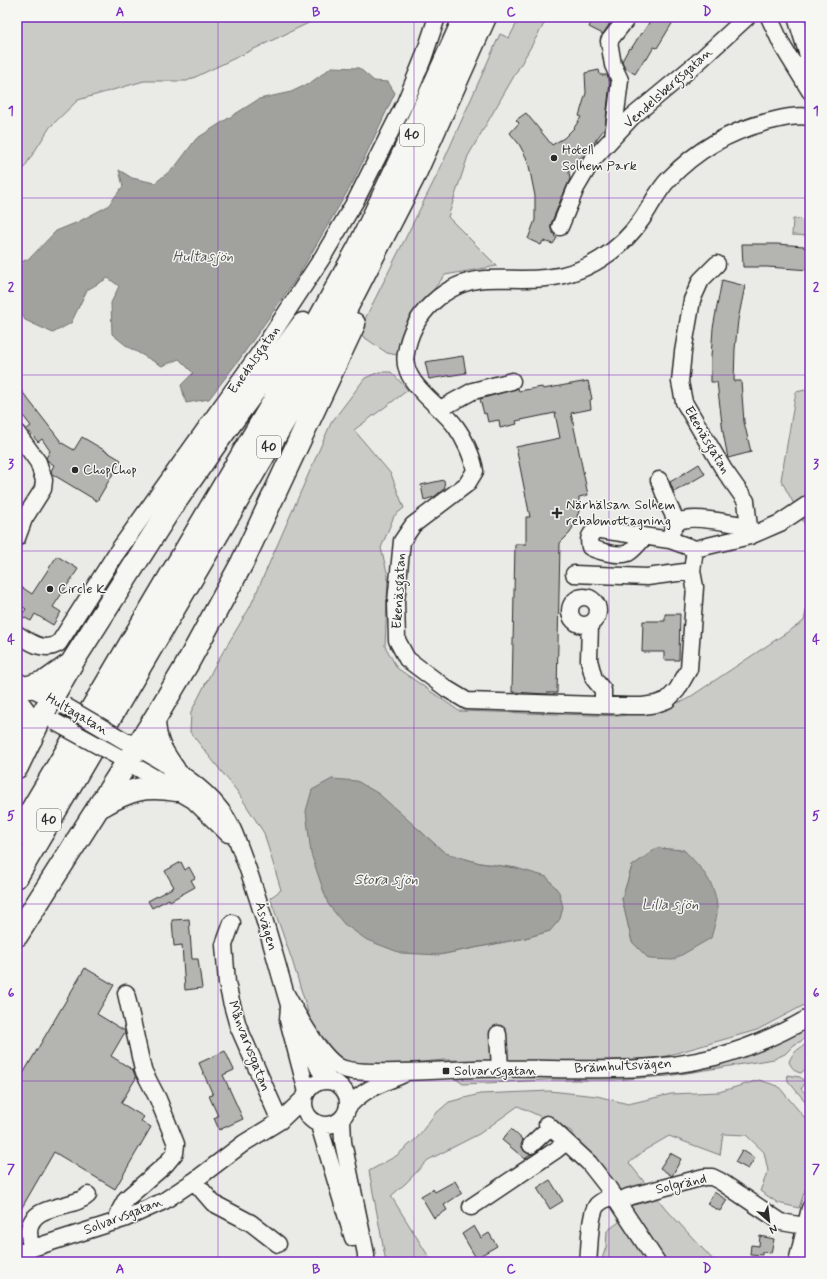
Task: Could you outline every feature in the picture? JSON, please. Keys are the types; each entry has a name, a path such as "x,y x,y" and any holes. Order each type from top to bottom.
{"highway":[{"name":"40","path":"17,835 280,391 359,247 406,148 465,17"},
{"name":"40","path":"17,876 281,426 332,336 413,178 485,17"},
{"path":"17,935 100,806 126,752 154,720 186,666 242,563 383,263 413,178"},
{"path":"17,767 31,739 54,710 74,661 166,515 216,443 359,247"},
{"path":"31,739 29,718 20,693 47,681 60,673 74,661"},
{"path":"100,806 119,795 176,780 156,741 154,720"}],"street":[{"name":"Enedalsgatan","path":"17,634 42,647 50,647 59,643 119,550 263,348 322,258 356,200 405,103 437,17"},
{"path":"614,137 620,80 613,65 609,41 628,17"},
{"name":"Vendelsbergsgatan","path":"560,227 576,188 593,159 632,117 697,63 747,17"},
{"path":"769,17 782,47 810,91"},
{"path":"796,17 809,59 797,70"},
{"path":"512,382 473,391 440,409 412,382 405,365 406,352 416,323 434,300 457,286 483,279 545,278 560,276 600,260 625,241 642,220 668,180 706,147 728,135 752,126 793,116 810,116"},
{"name":"Ekenäsgatan","path":"717,264 701,280 692,300 683,352 680,382 684,402 720,463 746,501 749,531"},
{"name":"Ekenäsgatan","path":"440,409 457,428 474,461 475,471 467,484 414,525 402,541 396,602 397,640 407,659 447,689 467,701 643,706 656,704 667,700 677,690 689,669 695,587 692,571 695,549"},
{"path":"17,433 38,462 44,480 43,489 24,519 17,538"},
{"path":"659,480 677,522"},
{"path":"644,537 670,540 695,549 749,531 780,523 810,504"},
{"path":"670,540 673,527 677,522 684,519 697,518 749,531"},
{"path":"574,574 647,577 692,571"},
{"path":"590,624 589,660 594,679 603,690 603,706"},
{"name":"Hultagatan","path":"20,693 54,710 126,752"},
{"name":"Åsvägen","path":"126,752 176,780 208,795 221,809 230,823 263,913 288,1000 319,1069 334,1083"},
{"name":"Månvarvsgatan","path":"232,923 224,945 227,983 231,1001 238,1026 280,1122"},
{"path":"116,1222 126,1199 166,1164 175,1154 176,1144 158,1099 143,1070 126,993"},
{"name":"Åsvägen","path":"288,1000 288,1020 306,1095"},
{"name":"Brämhultsvägen","path":"288,1000 327,1057 340,1067 362,1072 426,1072 475,1069 651,1068 715,1057 779,1034 810,1017"},
{"path":"498,1034 500,1069"},
{"name":"Brämhultsvägen","path":"334,1083 426,1072"},
{"name":"Brämhultsvägen","path":"345,1113 357,1097 366,1090 402,1075"},
{"path":"280,1122 317,1083 334,1083 347,1094 342,1142 366,1254 366,1262"},
{"path":"306,1095 304,1105 305,1111 315,1122 362,1262"},
{"path":"280,1122 315,1122 333,1125 345,1113"},
{"name":"Solvarvsgatan","path":"24,1251 116,1222 164,1202 244,1143 280,1122"},
{"path":"531,1145 549,1126 589,1163 615,1198 657,1262"},
{"path":"471,1207 566,1142"},
{"name":"Solgränd","path":"588,1262 590,1222 594,1210 598,1204 615,1198 628,1197 704,1177 712,1177 720,1181 781,1222 805,1226"},
{"path":"194,1181 213,1203 251,1223 278,1244"},
{"path":"24,1251 32,1220 40,1214 80,1200 88,1195"},
{"path":"796,1262 810,1208"}],"shaded area":[{"path":"17,17 321,17 187,81 144,81 78,100 50,127 17,179"},
{"path":"520,17 548,17 468,156 448,217 497,266 445,275 416,312 397,355 387,353 358,333 440,169 500,34 509,38"},
{"path":"793,219 810,220 810,236 792,235"},
{"path":"379,372 391,372 408,390 354,430 391,474 404,508 394,516 381,548 388,576 385,646 397,668 459,711 621,716 684,701 804,621 810,590 810,1002 757,1030 659,1058 557,1062 444,1060 373,1066 353,1065 334,1054 312,1025 292,960 270,898 281,890 264,833 237,791 190,732 191,712 214,667 250,607 331,423 365,378","holes":["417,828 445,853 480,863 516,868 550,931 525,938 439,955","632,866 632,942 622,899","490,1034 504,1056 491,1056"]},
{"path":"810,389 810,534 781,480 796,392"},
{"path":"810,1024 810,1036 794,1045 785,1054 774,1059 668,1076 614,1080 549,1080 463,1084 456,1079 471,1076 614,1076"},
{"path":"810,1042 810,1065 801,1073 797,1072 789,1062 790,1058 800,1048"},
{"path":"787,1075 800,1077 806,1082 801,1089 810,1097 810,1107 788,1081"},
{"path":"759,1080 778,1086 810,1124 810,1175 799,1208 778,1203 760,1191 768,1171 764,1152 746,1135 723,1134 720,1155 669,1136 645,1150 629,1163 666,1209 715,1262 601,1262 606,1247 607,1231 631,1213 571,1131 518,1106 479,1134 428,1160 391,1196 432,1262 386,1262 369,1171 396,1156 417,1138 434,1115 449,1102 480,1094 550,1091 597,1096 628,1104 671,1094 719,1092"}],"water":[{"name":"Hultasjön","path":"332,67 359,68 374,81 388,82 395,93 353,182 298,276 239,360 209,399 186,403 181,385 193,373 179,359 162,366 128,347 112,334 111,303 119,286 108,278 87,290 71,323 53,333 25,320 17,306 17,264 30,258 56,231 78,222 108,206 123,186 119,170 132,178 155,183 175,167 196,139 259,99 291,92 310,83"},
{"name":"Stora sjön","path":"332,779 357,781 379,794 445,853 480,863 516,868 547,877 559,892 563,907 560,919 550,931 525,938 439,955 401,953 367,940 344,924 328,904 311,854 306,811 312,790"},
{"name":"Lilla sjön","path":"657,848 684,850 708,878 717,903 717,916 711,938 673,960 649,959 632,942 622,899 632,866"}],"building":[{"path":"594,17 614,17 603,34 589,27"},
{"path":"655,17 676,17 657,48 654,47 635,74 625,68 622,61 629,48 631,49 650,21 652,22"},
{"name":"Hotell Solhem Park","path":"599,70 600,75 607,75 610,82 605,128 584,156 580,158 580,163 568,165 570,179 563,195 561,196 551,224 551,229 555,235 554,236 557,238 553,244 543,241 541,245 528,239 535,220 535,196 526,157 519,144 510,133 519,123 516,120 526,113 552,145 564,138 574,128 581,117 579,116 586,93 585,73"},
{"path":"742,244 777,244 804,246 804,248 810,248 810,270 743,267"},
{"path":"722,280 745,286 738,320 734,381 741,381 744,422 751,452 728,458 723,432 717,382 711,382 713,328"},
{"path":"463,356 466,373 429,379 425,362"},
{"path":"588,381 592,399 590,400 591,409 571,413 588,495 579,497 579,511 576,520 570,533 560,543 557,693 547,694 512,692 515,544 526,544 526,517 530,517 516,447 560,438 555,413 516,421 517,424 500,428 499,420 488,422 480,399 518,388 519,391 542,387 543,389"},
{"path":"17,385 62,443 74,450 82,437 121,460 97,501 52,474 51,471 54,465 46,458 50,451 42,439 38,442 27,429 31,426 17,408"},
{"path":"699,464 705,474 674,492 670,482"},
{"path":"444,480 445,488 434,497 424,500 421,485"},
{"name":"Circle K","path":"57,556 78,569 53,607 61,612 53,625 35,614 31,621 21,616 26,609 17,603 17,584 32,594"},
{"path":"665,614 680,614 679,660 664,660 664,652 642,652 643,621 665,621"},
{"path":"181,862 185,870 189,867 195,878 191,880 195,887 170,901 169,899 152,908 148,901 174,887 165,871"},
{"path":"189,919 192,959 198,959 202,988 185,990 182,945 174,946 172,920"},
{"path":"85,968 114,985 97,1014 125,1031 111,1056 133,1070 136,1078 121,1103 144,1117 141,1121 151,1127 115,1189 54,1152 17,1216 17,1084"},
{"path":"225,1051 234,1070 223,1075 243,1119 219,1130 214,1118 218,1116 209,1096 213,1095 199,1063"},
{"path":"511,1129 523,1140 521,1145 524,1151 531,1154 525,1159 502,1140"},
{"path":"742,1150 755,1158 748,1169 735,1162"},
{"path":"670,1153 681,1159 672,1176 660,1168"},
{"path":"550,1180 563,1201 550,1209 537,1188"},
{"path":"455,1181 462,1193 444,1205 447,1210 434,1218 421,1196 433,1189 435,1192"},
{"path":"714,1192 727,1200 720,1211 707,1204"},
{"path":"474,1226 481,1238 489,1233 497,1246 476,1258 462,1234"},
{"path":"760,1236 774,1239 771,1253 762,1252 762,1255 750,1254 751,1245 759,1246"}],"place":[{"name":"Hotell Solhem Park","path":"554,158"},
{"name":"ChopChop","path":"75,470"},
{"name":"Närhälsan Solhem rehabmottagning","path":"557,513"},
{"name":"Circle K","path":"50,589"},
{"name":"Solvarvsgatan","path":"446,1071"}]}
